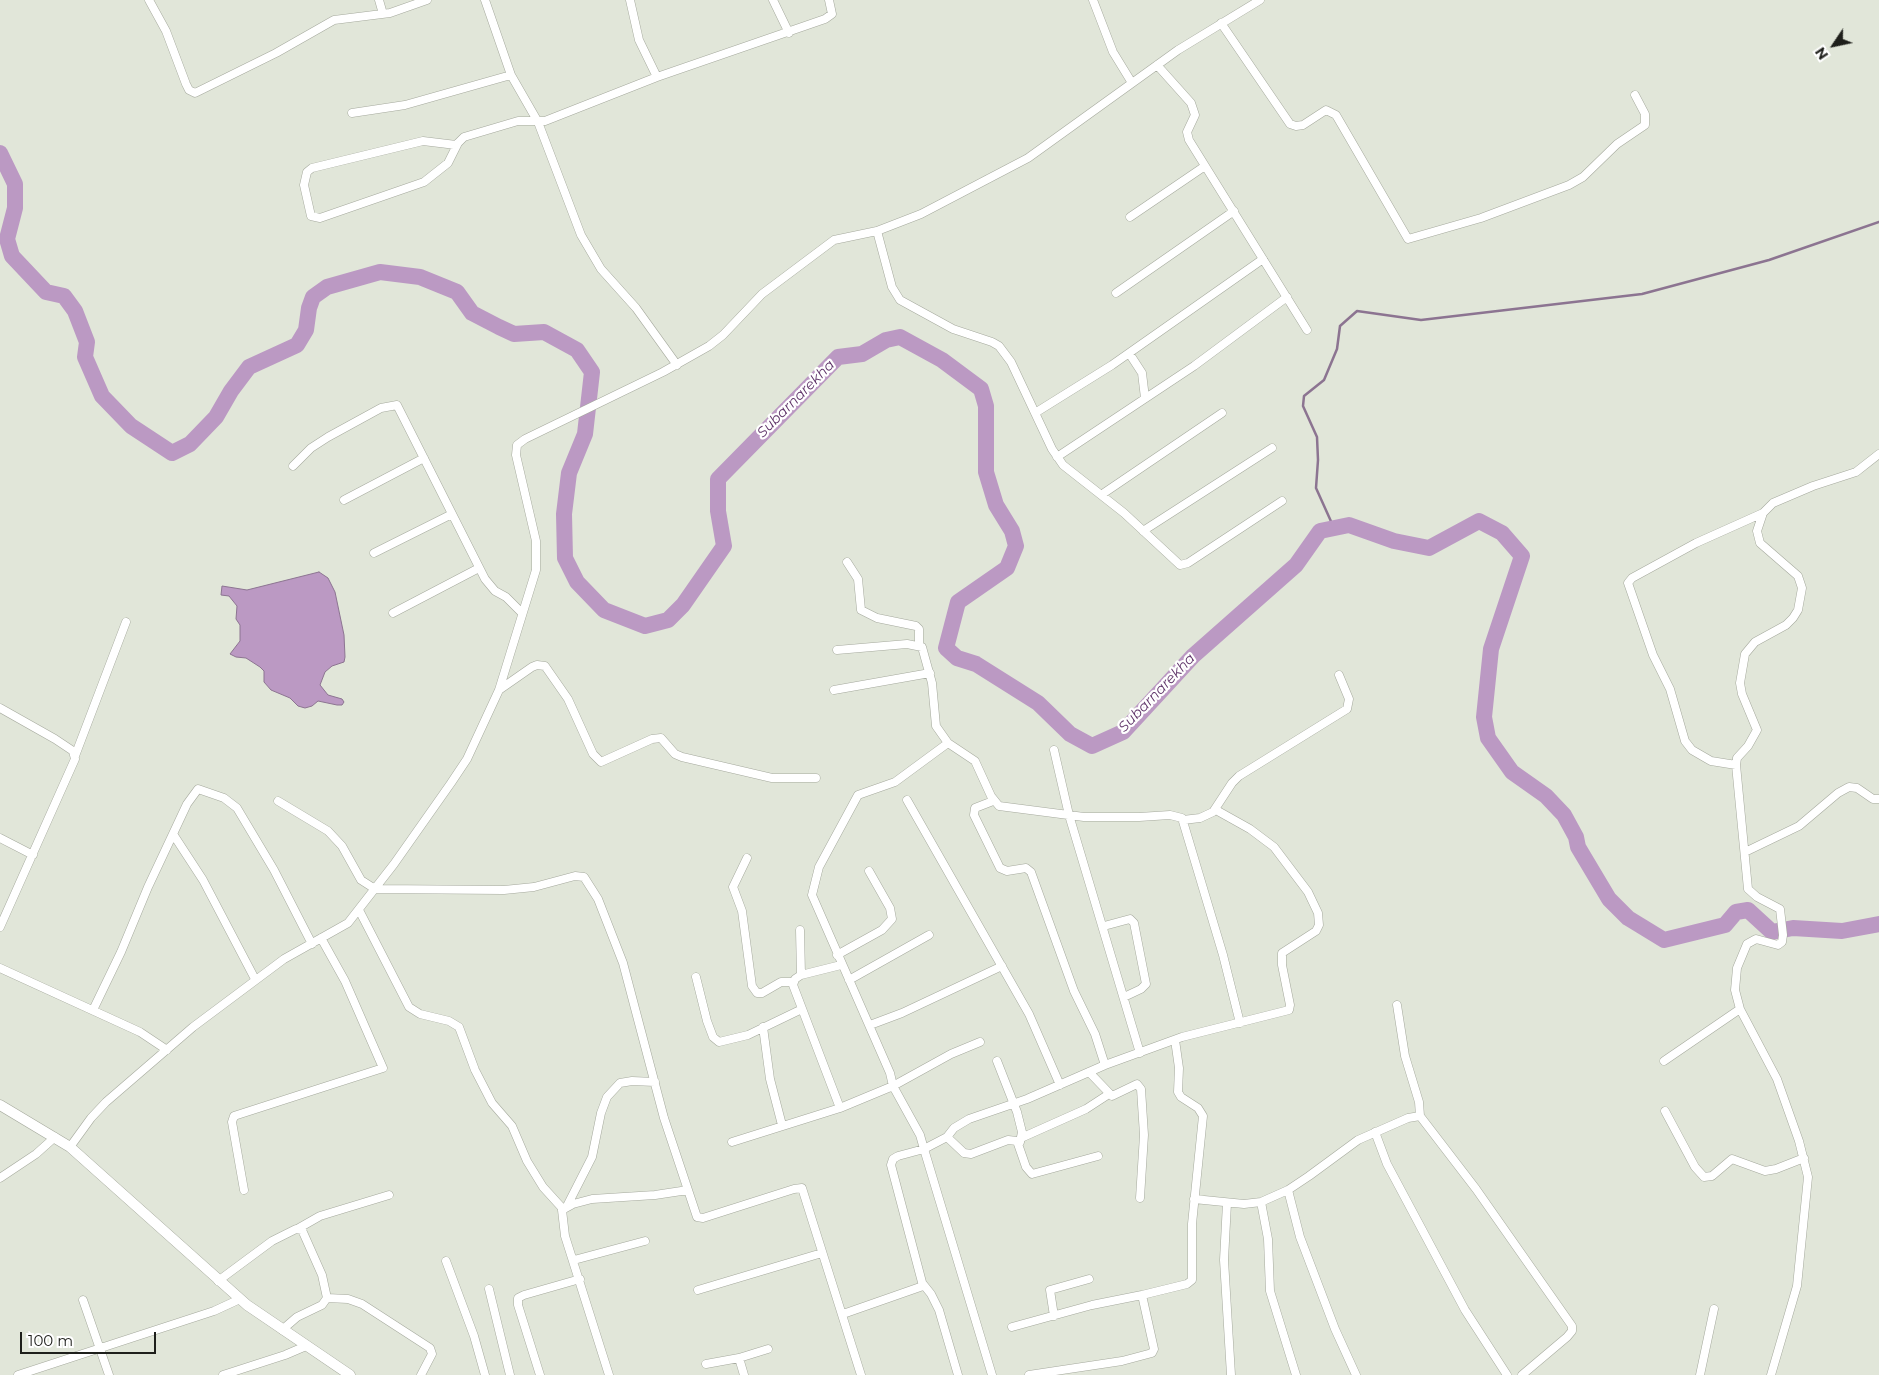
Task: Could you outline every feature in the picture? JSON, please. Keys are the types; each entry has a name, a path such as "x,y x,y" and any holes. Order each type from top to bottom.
{"street":[{"path":"149,0 166,31 186,84 189,90 195,93 276,53 334,20 383,14 427,0"},
{"path":"379,0 383,14"},
{"path":"485,0 511,76 538,122 581,235 589,251 601,269 640,314 677,365"},
{"path":"630,0 639,40 657,78"},
{"path":"773,0 790,33"},
{"path":"456,145 423,140 312,168 306,172 304,185 311,216 320,218 424,182 448,163 454,156 456,145 464,137 518,121 530,120 538,122 829,18 832,14 830,0"},
{"path":"1093,0 1113,52 1132,83"},
{"path":"70,1147 90,1118 106,1102 193,1027 255,979 348,923 452,783 467,758 499,690 536,570 535,531 516,455 518,445 525,439 677,365 723,335 762,294 834,240 877,231 921,214 1011,169 1041,150 1157,65 1260,0"},
{"path":"1221,23 1290,124 1296,126 1303,125 1326,110 1336,115 1408,239 1490,214 1569,185 1583,177 1617,144 1645,125 1645,114 1634,95"},
{"path":"1157,65 1194,108 1195,115 1187,134 1306,330"},
{"path":"352,113 405,105 511,76"},
{"path":"1130,217 1205,166"},
{"path":"1116,292 1234,212"},
{"path":"877,231 892,287 900,300 953,329 995,343 1010,362 1057,457 1074,475 1143,531 1182,566 1282,501"},
{"path":"1035,413 1129,353 1263,258"},
{"path":"1057,457 1194,366 1287,297"},
{"path":"1129,353 1144,378 1145,398"},
{"path":"293,466 311,448 328,437 380,408 395,404 401,411 480,568 495,591 506,597 522,613"},
{"path":"1100,495 1222,413"},
{"path":"1143,531 1272,448"},
{"path":"1736,766 1711,761 1692,750 1685,741 1670,689 1653,655 1628,583 1632,578 1696,543 1763,512 1783,498 1856,472 1879,454"},
{"path":"344,500 424,458"},
{"path":"1763,512 1757,531 1760,543 1798,576 1802,594 1798,610 1793,618 1786,625 1755,642 1745,654 1740,683 1742,694 1757,730 1748,746 1737,758 1736,766 1748,889 1757,897 1779,908 1783,935 1780,945 1756,939 1747,944 1735,977 1735,990 1740,1009 1777,1079 1804,1158 1808,1194 1798,1280 1771,1375"},
{"path":"374,553 452,514"},
{"path":"847,562 858,579 861,610 877,618 916,626 919,629 920,645 925,653 930,674 934,720 948,743 975,761 993,800 1002,808 1069,815 1139,817 1170,815 1179,816 1183,820 1223,955 1240,1022"},
{"path":"394,613 480,568"},
{"path":"0,927 68,777 126,622"},
{"path":"837,650 920,645"},
{"path":"499,690 532,667 541,664 544,666 568,699 593,754 601,762 658,737 663,738 675,754 682,757 772,778 816,778"},
{"path":"834,690 930,674"},
{"path":"1183,820 1200,818 1216,810 1232,783 1240,776 1347,709 1349,699 1339,676"},
{"path":"0,708 55,739 69,748 75,756"},
{"path":"948,743 896,782 858,795 819,867 812,895 841,966 870,1025 893,1086 920,1135 992,1375"},
{"path":"1054,750 1069,815 1104,926 1140,1053"},
{"path":"1745,852 1799,826 1838,793 1849,787 1857,788 1872,799 1879,799"},
{"path":"93,1010 187,804 198,789 217,795 233,804 271,864 312,944"},
{"path":"278,800 328,831 342,846 361,880 375,889 504,890 534,887 575,876 584,877 602,908 623,963 664,1118 697,1217 700,1219 802,1188 843,1314 859,1375"},
{"path":"907,800 1035,1026 1060,1085"},
{"path":"993,800 975,808 974,815 1000,868 1008,871 1026,868 1031,872 1074,991 1095,1034 1105,1065"},
{"path":"958,1375 939,1310 931,1294 923,1284 891,1165 893,1159 924,1149 947,1137 960,1124 1060,1085 1105,1065 1175,1040 1289,1010 1290,1005 1282,965 1282,953 1316,931 1319,919 1308,892 1274,847 1250,829 1216,810"},
{"path":"174,834 203,880 255,979"},
{"path":"0,838 33,855"},
{"path":"747,858 733,887 742,911 752,986 757,993 762,993 781,982 793,982 801,975 841,966"},
{"path":"837,955 882,930 892,919 890,908 869,871"},
{"path":"359,910 409,1007 420,1014 450,1021 459,1027 467,1044 472,1065 492,1102 512,1126 527,1161 543,1187 565,1208"},
{"path":"1104,926 1130,919 1134,922 1147,980 1144,987 1124,997"},
{"path":"800,930 801,975"},
{"path":"849,980 929,935"},
{"path":"244,1190 232,1122 234,1116 383,1068 345,981 321,938"},
{"path":"870,1025 902,1013 1002,966"},
{"path":"0,968 140,1032 167,1050"},
{"path":"696,977 707,1021 716,1041 723,1042 748,1035 802,1009"},
{"path":"793,982 840,1108"},
{"path":"1397,1005 1404,1050 1419,1102 1420,1116 1481,1195 1572,1326 1572,1332 1567,1338 1522,1375"},
{"path":"1664,1061 1740,1009"},
{"path":"763,1027 770,1079 782,1125"},
{"path":"1012,1327 1187,1284 1192,1280 1194,1199 1203,1116 1198,1108 1178,1092 1179,1068 1175,1040"},
{"path":"732,1142 840,1108 893,1086 951,1054 980,1042"},
{"path":"998,1061 1014,1103 1026,1167 1032,1174 1098,1156"},
{"path":"1089,1072 1109,1094 1116,1095 1137,1084 1141,1089 1144,1135 1140,1198"},
{"path":"610,1375 565,1236 565,1208 592,1158 601,1113 607,1097 620,1083 632,1081 655,1082"},
{"path":"947,1137 967,1154 1008,1140 1020,1141 1094,1104 1109,1094"},
{"path":"0,1105 70,1147 240,1299 282,1330 350,1375"},
{"path":"1665,1111 1699,1172 1704,1177 1712,1176 1732,1159 1765,1171 1776,1170 1804,1158"},
{"path":"1194,1199 1227,1203 1261,1202 1288,1190 1358,1140 1415,1115 1420,1116"},
{"path":"1375,1132 1387,1164 1465,1310 1507,1375"},
{"path":"0,1178 36,1154 55,1137"},
{"path":"565,1208 603,1197 655,1195 688,1190"},
{"path":"1288,1190 1300,1236 1335,1329 1356,1375"},
{"path":"218,1281 248,1256 320,1216 389,1195"},
{"path":"1261,1202 1268,1239 1270,1291 1296,1375"},
{"path":"1227,1203 1224,1260 1231,1375"},
{"path":"282,1330 297,1317 322,1305 327,1298 322,1275 309,1242 299,1228"},
{"path":"574,1260 645,1241"},
{"path":"698,1290 822,1253"},
{"path":"446,1261 476,1343 485,1375"},
{"path":"540,1375 518,1305 518,1298 524,1294 580,1279"},
{"path":"1054,1316 1050,1290 1089,1279"},
{"path":"843,1314 919,1289 923,1284"},
{"path":"489,1289 510,1375"},
{"path":"1029,1375 1136,1358 1152,1353 1153,1346 1142,1295"},
{"path":"327,1298 348,1299 362,1304 430,1348 432,1354 421,1375"},
{"path":"18,1375 214,1311 240,1299"},
{"path":"83,1300 109,1375"},
{"path":"1700,1375 1714,1309"},
{"path":"223,1375 278,1358 306,1346"},
{"path":"706,1364 739,1358 768,1349"},
{"path":"739,1358 744,1375"}],"shaded area":[{"path":"319,572 328,578 335,592 344,635 345,657 344,662 332,666 325,672 320,685 328,695 342,699 344,702 342,705 337,705 318,701 312,706 305,708 298,706 290,698 271,690 264,682 264,671 260,667 246,658 230,654 240,641 240,625 236,619 237,606 229,596 221,595 222,586 247,590"}],"waterway":[{"name":"Subarnarekha","path":"0,153 15,184 15,208 7,239 12,256 46,292 64,296 75,311 87,342 85,357 102,396 131,426 172,453 190,444 216,417 231,391 249,367 297,345 306,330 309,308 313,297 327,287 380,272 420,277 457,292 472,313 514,334 544,332 577,350 592,372 585,434 569,473 564,514 565,558 577,582 604,610 645,626 668,620 683,605 724,546 718,511 718,479 838,357 862,354 886,340 900,337 942,360 981,389 986,406 986,472 996,505 1012,531 1016,546 1007,568 958,602 946,648 957,658 976,664 1038,703 1070,734 1092,746 1123,732 1193,656 1296,565 1320,531 1349,525 1394,541 1429,548 1479,521 1502,533 1522,556 1491,649 1484,717 1488,738 1512,772 1546,796 1564,815 1576,837 1578,847 1609,899 1628,918 1664,940 1725,925 1736,912 1748,910 1772,932 1793,928 1842,931 1879,924"},
{"path":"1334,528 1316,488 1317,437 1303,406 1304,396 1324,380 1337,349 1340,326 1357,311 1421,320 1642,294 1769,260 1879,222"}]}
